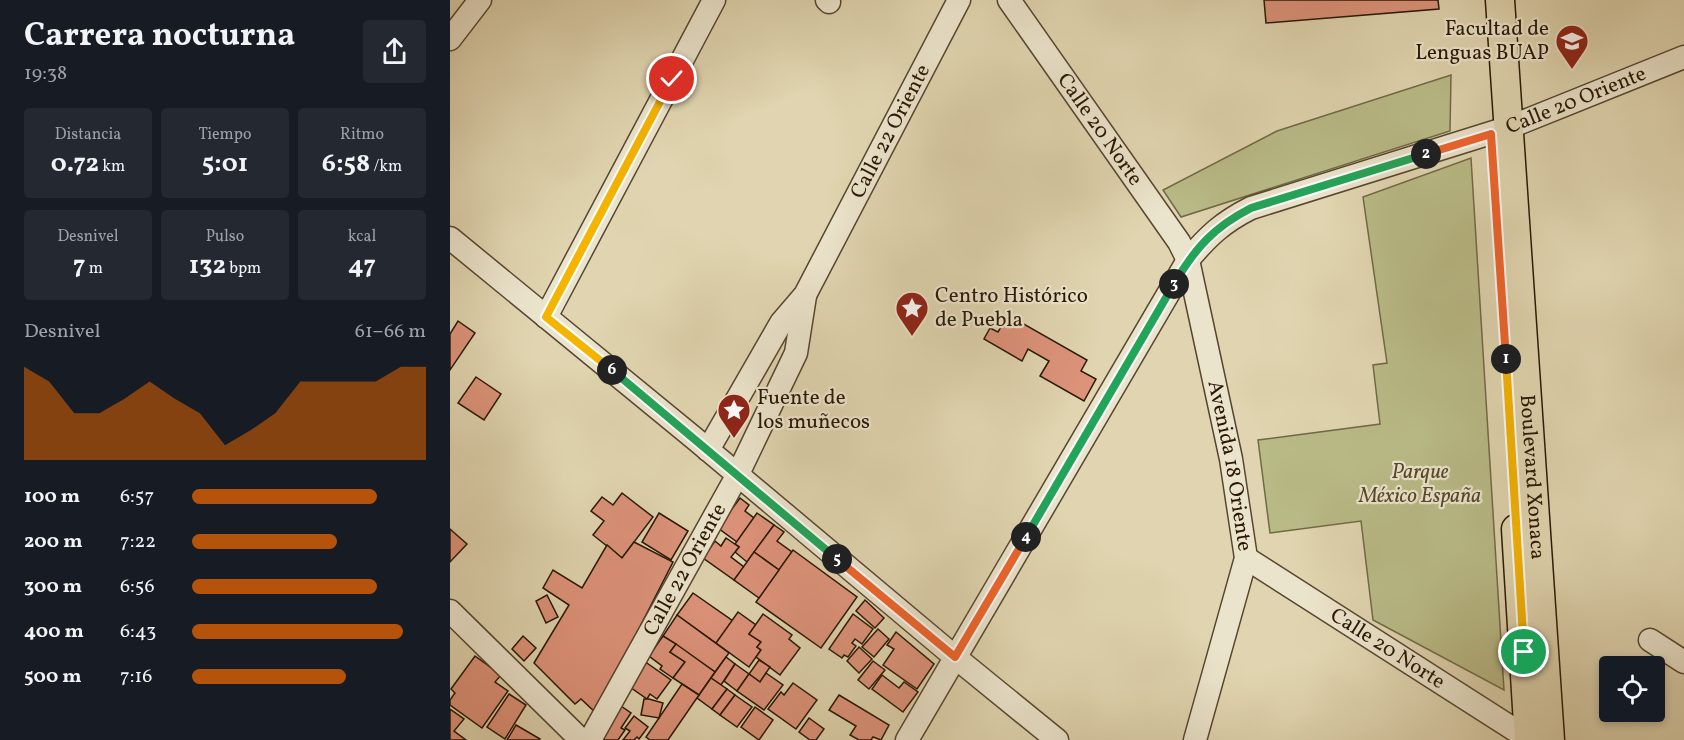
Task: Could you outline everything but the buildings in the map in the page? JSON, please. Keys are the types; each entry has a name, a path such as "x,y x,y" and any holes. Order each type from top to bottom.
{"main road":[{"name":"Boulevard Xonaca","path":"1480,0 1500,130"},
{"name":"Boulevard Xonaca","path":"1500,0 1500,130 1534,740"}],"street":[{"path":"450,39 480,0"},
{"path":"546,317 714,0"},
{"name":"Calle 22 Oriente","path":"708,450 781,323 805,295 959,0"},
{"name":"Calle 20 Norte","path":"1010,0 1179,242 1188,260"},
{"name":"Calle 20 Oriente","path":"907,740 1188,260 1209,235 1229,219 1251,208 1500,130 1684,57"},
{"path":"450,238 1057,740"},
{"name":"Avenida 18 Oriente","path":"1188,260 1231,459 1246,558 1195,740"},
{"name":"Calle 22 Oriente","path":"590,740 737,476 796,353 805,295"},
{"name":"Calle 20 Norte","path":"1246,558 1534,740"},
{"path":"450,611 581,740"},
{"path":"1650,640 1684,662"}],"green space":[{"path":"1451,75 1450,131 1181,217 1163,190 1277,131"},
{"name":"Parque México España","path":"1471,158 1504,690 1373,620 1361,521 1270,533 1258,440 1380,424 1373,365 1387,363 1363,197"}],"place":[{"name":"Facultad de Lenguas BUAP","path":"1572,70"},
{"name":"Centro Histórico de Puebla","path":"912,337"},
{"name":"Fuente de los muñecos","path":"734,439"}],"route":[{"path":"672,79 546,317 955,657 1188,260 1209,235 1229,219 1251,208 1491,134 1524,652"}]}
